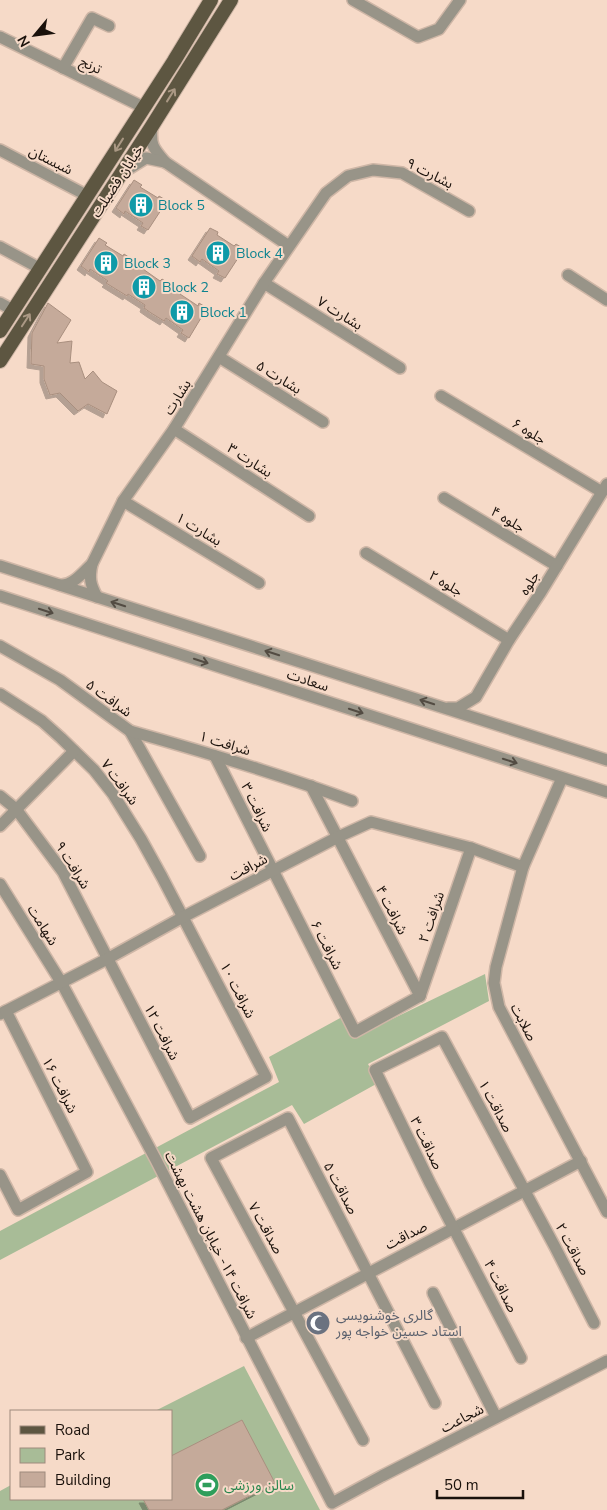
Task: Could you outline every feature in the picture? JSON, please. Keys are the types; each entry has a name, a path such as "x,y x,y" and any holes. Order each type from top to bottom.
{"main road":[{"name":"خیابان فضیلت","path":"0,331 88,196 211,0"},
{"name":"خیابان فضیلت","path":"0,361 231,0"}],"street":[{"path":"353,0 418,37 439,29 460,0"},
{"path":"63,68 92,18 109,26"},
{"name":"ترنج","path":"0,37 143,108"},
{"path":"152,126 153,148 164,162 290,246"},
{"name":"شبستان","path":"0,150 88,196"},
{"path":"122,172 146,158 164,162"},
{"name":"بشارت ۹","path":"290,246 326,193 348,176 374,170 402,173 468,212"},
{"name":"بشارت","path":"92,564 123,501 174,429 264,283 290,246"},
{"path":"0,247 41,269"},
{"path":"568,275 607,300"},
{"name":"بشارت ۷","path":"264,283 400,368"},
{"path":"0,303 13,310"},
{"name":"بشارت ۵","path":"219,357 324,422"},
{"name":"جلوه ۶","path":"440,396 604,488"},
{"name":"بشارت ۳","path":"174,429 309,516"},
{"name":"جلوه","path":"476,697 509,640 604,488"},
{"name":"جلوه ۴","path":"444,498 557,566"},
{"name":"بشارت ۱","path":"123,501 258,583"},
{"name":"جلوه ۲","path":"366,553 509,640"},
{"path":"53,583 63,586 77,579 92,564"},
{"path":"92,564 89,576 91,587 97,597"},
{"name":"سعادت","path":"0,566 607,760"},
{"name":"سعادت","path":"0,596 607,792"},
{"name":"شرافت ۵","path":"0,646 60,680 130,731 200,856"},
{"name":"شرافت ۷","path":"0,694 42,721 94,770 113,794 141,839 183,916"},
{"path":"445,708 458,708 466,705 476,697 480,715 485,721"},
{"name":"شرافت ۱","path":"130,731 311,786 352,801"},
{"path":"0,826 74,751"},
{"name":"شرافت ۳","path":"215,756 273,871"},
{"name":"صلابت","path":"562,778 523,867 496,967 494,983 499,1006 607,1212"},
{"path":"311,786 338,837"},
{"name":"شرافت ۹","path":"0,796 16,809 64,872 107,959"},
{"name":"شرافت","path":"3,1012 107,959 183,916 371,822 471,848 523,867"},
{"name":"شرافت ۴","path":"338,837 420,996"},
{"name":"شرافت ۲","path":"420,996 471,848"},
{"name":"شرافت ۶","path":"273,871 355,1032 420,996"},
{"name":"شهامت","path":"0,884 61,982"},
{"name":"شرافت ۱۰","path":"183,916 266,1077 190,1118"},
{"name":"شرافت ۱۲","path":"107,959 190,1118"},
{"name":"شرافت ۱۴- خیابان هشت بهشت","path":"61,982 160,1168 332,1503"},
{"name":"شرافت ۱۶","path":"0,1175 18,1210 87,1172 3,1012"},
{"name":"صداقت ۳","path":"442,1036 375,1070 430,1184 454,1228"},
{"name":"صداقت ۱","path":"442,1036 524,1190"},
{"name":"صداقت ۵","path":"211,1158 288,1118 435,1403"},
{"name":"صداقت ۷","path":"211,1158 363,1440"},
{"name":"صداقت","path":"246,1338 581,1161"},
{"name":"صداقت ۲","path":"524,1190 594,1323"},
{"name":"صداقت ۴","path":"454,1228 521,1358"},
{"path":"433,1293 496,1417"},
{"name":"شجاعت","path":"332,1503 607,1361"}],"green space":[{"path":"485,974 489,1001 368,1064 378,1083 304,1124 292,1105 0,1260 0,1231 279,1082 269,1057 342,1017 355,1037"},
{"path":"244,1366 320,1510 0,1510 0,1491 10,1486 10,1500 172,1500 172,1410 157,1410"}],"building":[{"name":"Block 5","path":"134,180 142,185 140,187 167,201 148,230 141,226 143,223 125,211 124,214 116,208"},
{"name":"Block 4","path":"210,228 218,232 217,235 234,246 236,244 244,249 225,278 217,274 219,271 202,259 200,262 192,256"},
{"path":"99,238 107,243 105,245 144,267 143,269 160,281 162,279 182,292 180,294 198,306 199,303 207,308 189,338 181,333 183,330 166,318 164,321 144,308 145,305 106,283 108,281 90,269 89,272 81,266"},
{"path":"48,303 71,320 57,343 72,341 70,363 79,362 85,379 93,371 102,382 117,391 107,414 88,404 78,411 60,393 50,395 44,379 44,366 31,364 32,333"},
{"path":"242,1420 275,1483 222,1510 149,1510 144,1500 172,1500 172,1455"}],"place":[{"name":"Block 5","path":"141,205"},
{"name":"Block 4","path":"218,253"},
{"name":"Block 3","path":"106,263"},
{"name":"Block 2","path":"144,287"},
{"name":"Block 1","path":"182,312"},
{"name":"گالری خوشنویسی استاد حسین خواجه پور","path":"318,1323"},
{"name":"سالن ورزشی","path":"207,1485"}]}
